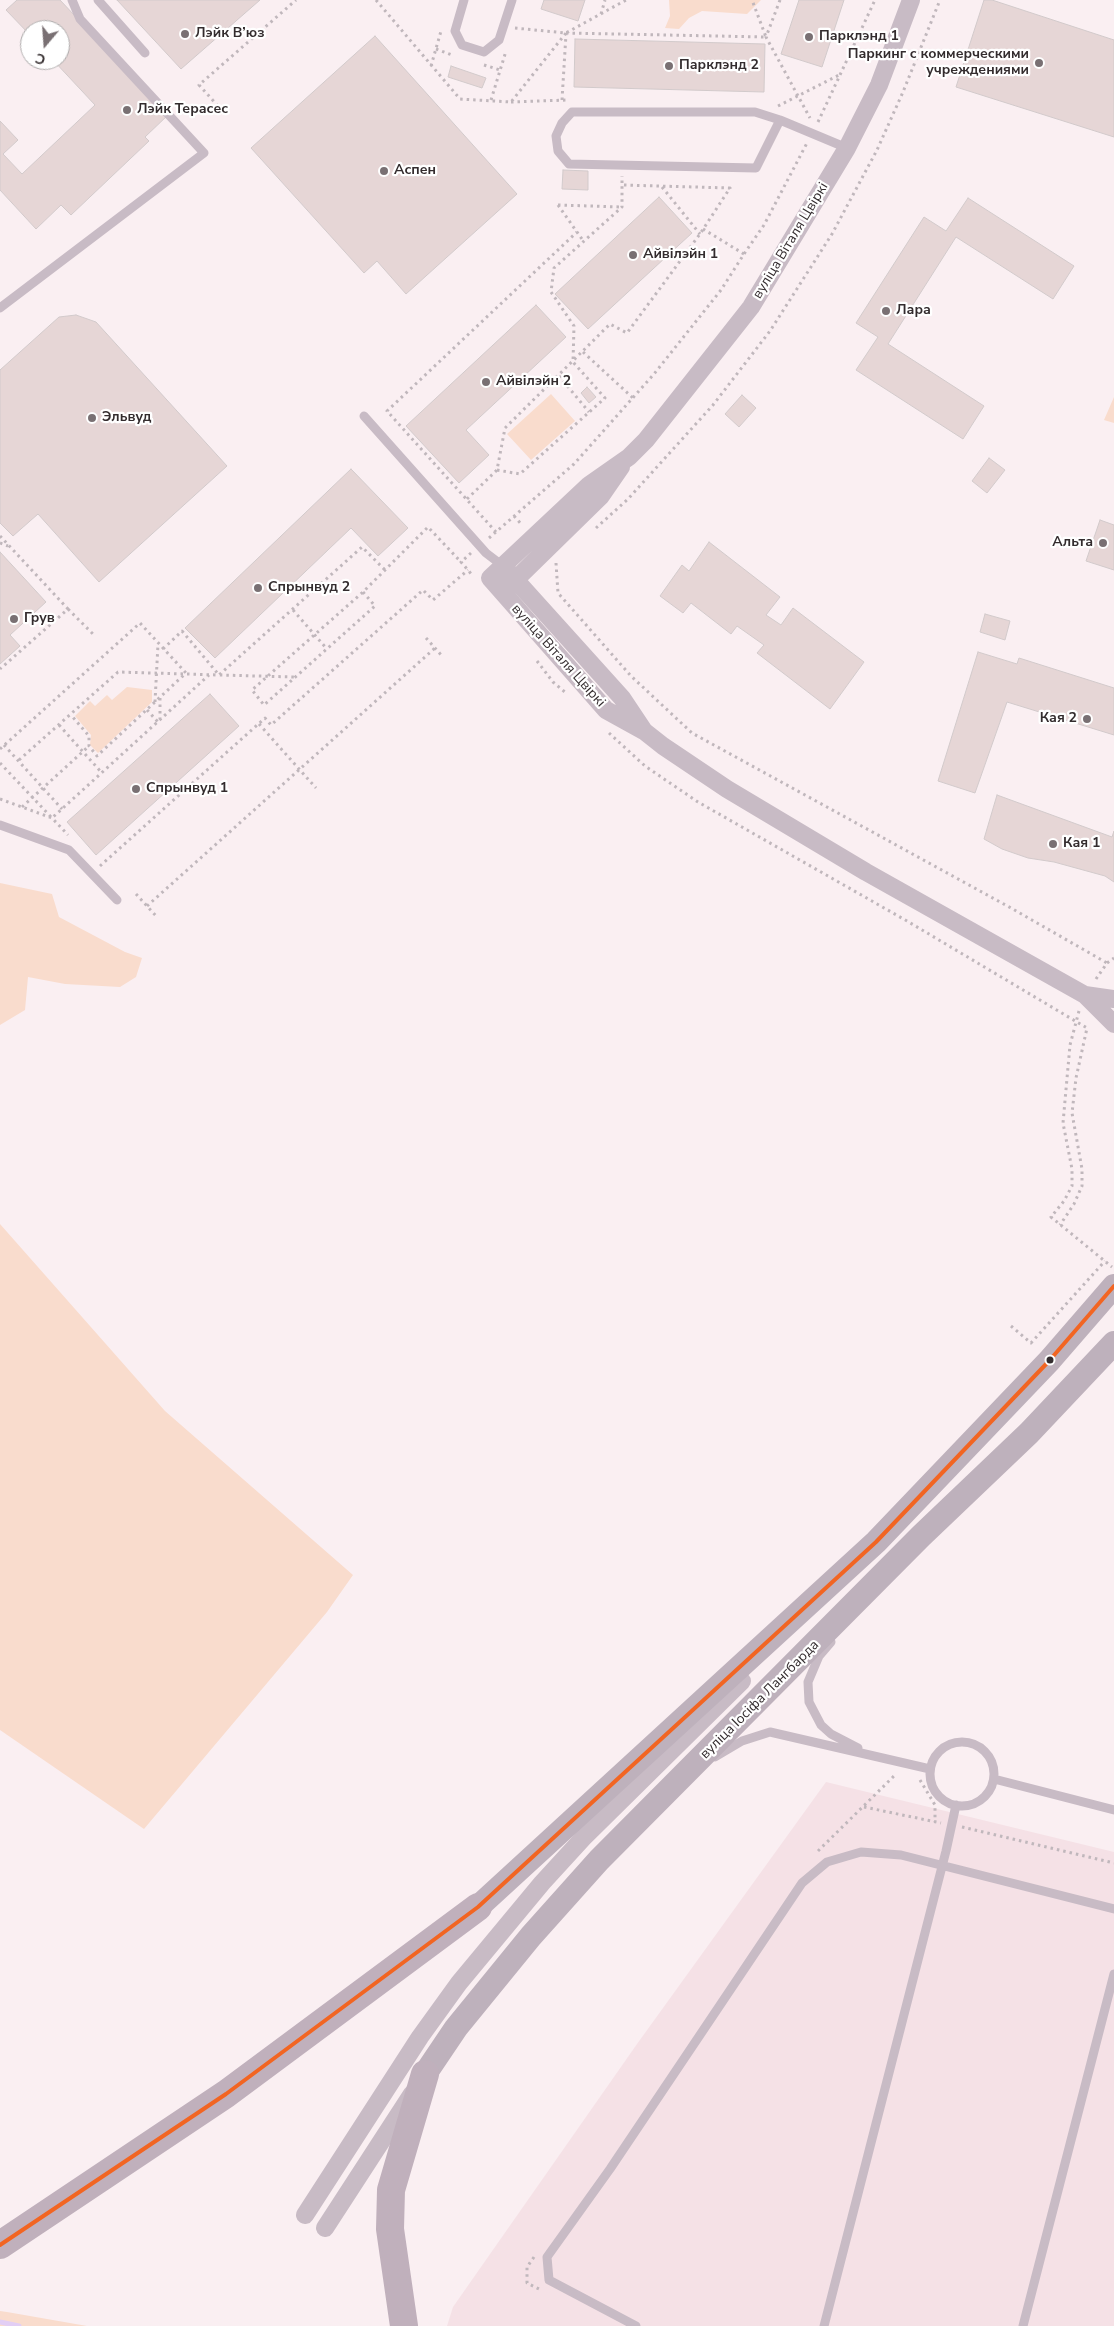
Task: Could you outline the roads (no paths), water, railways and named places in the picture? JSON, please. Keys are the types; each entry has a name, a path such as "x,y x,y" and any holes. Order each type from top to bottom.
{"highway":[{"path":"0,2245 226,2094 478,1907"},
{"path":"404,2326 390,2229 391,2190 425,2074"}],"main road":[{"path":"478,1907 876,1542 1050,1361 1114,1286"},
{"name":"вуліца Іосіфа Лангбарда","path":"425,2074 456,2028 531,1936 599,1860 864,1596 921,1536 1029,1433 1114,1343"}],"street":[{"name":"вуліца Віталя Цвіркі","path":"496,572 589,485 629,457 646,440 684,395 751,307 847,148 880,86 911,0"},
{"name":"вуліца Віталя Цвіркі","path":"629,457 602,496 508,586 606,710 644,731 662,746 866,872 1085,995"},
{"path":"496,572 508,586"},
{"path":"1085,995 1114,999"},
{"path":"1085,995 1114,1024"},
{"path":"305,2215 420,2036 459,1983 542,1883 630,1790 779,1645 876,1542"},
{"path":"324,2228 425,2074"}],"lane":[{"path":"0,308 204,153 80,19 72,0"},
{"path":"98,0 145,53"},
{"path":"464,0 455,31 462,45 484,52 499,40 512,0"},
{"path":"780,120 756,168 570,164 558,151 556,136 562,122 572,112 756,112 780,120 847,148"},
{"path":"364,416 486,553 496,572"},
{"path":"486,553 496,572"},
{"path":"0,825 68,850 117,900"},
{"path":"847,1624 864,1596"},
{"path":"836,1637 819,1656 808,1682 809,1702 821,1725 831,1734 874,1756"},
{"path":"651,1810 683,1789 716,1756 742,1741 770,1732 930,1770"},
{"path":"964,1742 984,1750 994,1769 994,1780 990,1789 976,1803 956,1806 946,1802 938,1795 932,1786 930,1770 936,1755 944,1748 953,1743 964,1742"},
{"path":"994,1780 1114,1810"},
{"path":"824,2326 956,1806"},
{"path":"636,2326 548,2280 547,2258 610,2169 802,1883 827,1862 861,1852 901,1855 1114,1910"},
{"path":"1023,2326 1114,1974"}],"waterway":[{"path":"0,2322 19,2326"}],"place":[{"name":"Лэйк В’юз","path":"185,34"},
{"name":"Парклэнд 1","path":"809,37"},
{"name":"Паркинг с коммерческими учреждениями","path":"1039,63"},
{"name":"Парклэнд 2","path":"669,66"},
{"name":"Лэйк Терасес","path":"127,110"},
{"name":"Аспен","path":"384,171"},
{"name":"Айвілэйн 1","path":"633,255"},
{"name":"Лара","path":"886,311"},
{"name":"Айвілэйн 2","path":"486,382"},
{"name":"Эльвуд","path":"92,418"},
{"name":"Альта","path":"1103,543"},
{"name":"Спрынвуд 2","path":"258,588"},
{"name":"Грув","path":"14,619"},
{"name":"Кая 2","path":"1087,719"},
{"name":"Спрынвуд 1","path":"136,789"},
{"name":"Кая 1","path":"1053,844"}]}
